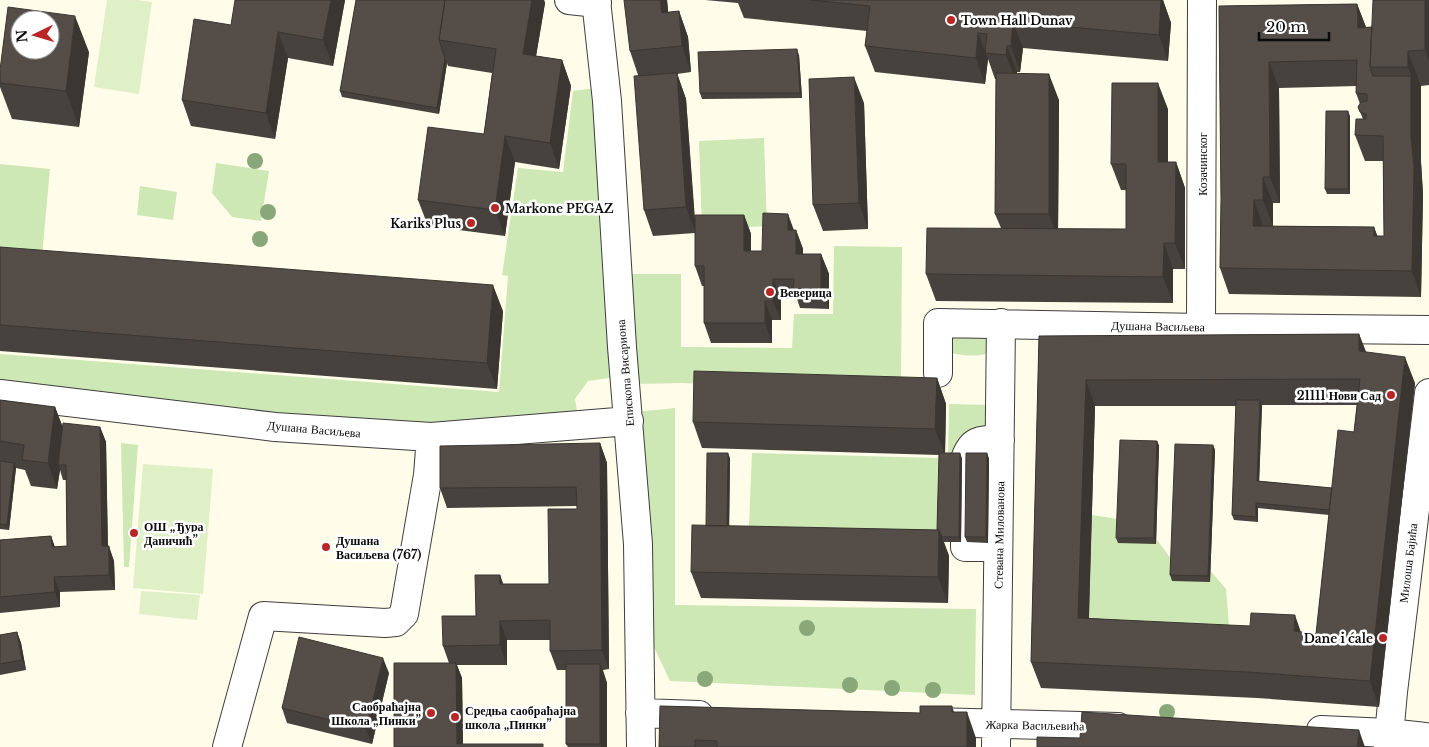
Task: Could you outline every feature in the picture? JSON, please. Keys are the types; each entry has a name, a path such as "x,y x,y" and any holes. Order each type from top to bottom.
{"street":[{"path":"569,0 596,2"},
{"name":"Козачинског","path":"1201,328 1202,0"},
{"name":"Епископа Висариона","path":"596,2 607,101 622,347 638,544 640,747"},
{"name":"Душана Васиљева","path":"938,373 938,322 1201,328 1429,330"},
{"name":"Стевана Милованова","path":"996,736 1002,323"},
{"name":"Милоша Бајића","path":"1389,740 1429,393"},
{"name":"Душана Васиљева","path":"0,394 275,426 431,437 629,421"},
{"path":"227,747 263,616 385,623 396,622 404,614 425,494 431,452 431,437"},
{"path":"998,547 965,547 965,459 969,448 975,443 982,440 1000,440"},
{"path":"640,713 720,716"},
{"name":"Жарка Васиљевића","path":"908,722 996,736 1146,728"},
{"path":"1293,730 1389,740 1425,737 1429,740"}],"green space":[{"path":"107,0 152,2 139,94 94,87"},
{"path":"596,88 610,378 588,381 575,399 578,416 429,430 0,389 0,354 499,392 508,276 502,275 518,168 563,172 573,91"},
{"path":"764,138 767,226 702,229 699,141"},
{"path":"216,163 269,171 261,221 232,217 212,193"},
{"path":"0,164 50,169 42,256 0,252"},
{"path":"140,186 177,192 173,220 137,215"},
{"path":"834,246 902,247 901,392 681,383 636,384 629,274 681,274 681,347 792,348 794,314 833,314"},
{"path":"988,335 988,353 969,356 949,352 947,336"},
{"path":"949,404 992,405 991,437 963,454 948,454"},
{"path":"675,408 675,605 976,609 975,695 670,681 647,632 636,412"},
{"path":"121,443 138,445 129,567 124,567"},
{"path":"752,453 938,458 937,553 748,548"},
{"path":"143,464 213,469 203,594 133,588"},
{"path":"1092,515 1144,523 1172,560 1208,568 1226,589 1229,626 1088,644"},
{"path":"141,591 200,595 197,620 139,614"}],"building":[{"path":"235,0 331,0 323,40 278,32 266,113 182,100 194,19 231,25"},
{"path":"356,0 445,0 439,40 445,58 437,108 340,91"},
{"path":"445,0 532,0 523,54 562,60 550,143 505,136 495,210 418,200 428,127 484,134 496,49 439,40"},
{"path":"624,0 660,0 662,13 679,11 682,46 630,51"},
{"path":"810,0 1161,0 1159,35 1013,22 1011,46 1007,46 1006,55 985,53 987,34 978,33 976,58 865,46 870,6"},
{"path":"1373,0 1425,0 1425,50 1408,51 1408,67 1370,67"},
{"path":"1357,4 1358,28 1372,27 1370,67 1373,76 1411,76 1411,136 1414,168 1412,271 1220,268 1219,6","holes":["1357,60 1356,93 1367,94 1367,101 1361,102 1358,107 1360,112 1366,114 1366,119 1356,119 1355,135 1383,136 1384,236 1374,236 1374,227 1253,226 1254,200 1263,200 1263,177 1270,177 1269,62"]},
{"path":"8,7 30,10 10,10 10,60 60,60 60,14 75,16 66,91 0,83"},
{"path":"797,49 800,93 700,93 698,52"},
{"path":"677,73 686,207 644,210 634,76"},
{"path":"996,73 1049,74 1049,214 995,214"},
{"path":"854,77 859,203 813,205 809,79"},
{"path":"1112,83 1158,83 1158,162 1176,162 1175,243 1164,243 1163,277 926,274 927,228 1126,229 1126,164 1111,164"},
{"path":"1326,111 1348,111 1348,189 1325,189"},
{"name":"Веверица","path":"763,213 788,214 788,230 796,230 796,254 821,254 821,289 793,289 794,279 773,279 773,301 765,301 765,323 704,323 704,266 695,266 695,215 744,215 744,251 762,251"},
{"path":"0,247 493,285 487,363 0,325"},
{"path":"1359,334 1359,351 1405,357 1370,681 1247,672 1031,662 1039,336","holes":["1360,379 1354,432 1338,430 1316,634 1294,631 1295,615 1251,613 1250,626 1078,618 1086,380"]},
{"path":"694,371 937,378 935,429 693,422"},
{"path":"0,400 55,407 48,463 22,460 24,445 0,441"},
{"path":"1236,400 1260,400 1257,481 1332,488 1329,510 1256,503 1256,517 1232,515"},
{"path":"63,423 100,427 102,546 109,546 109,575 54,577 55,592 0,597 0,540 51,536 52,547 67,546 66,465 58,465"},
{"path":"1120,440 1157,441 1154,538 1116,538"},
{"path":"600,443 602,650 550,651 550,620 500,621 500,645 443,646 442,616 476,616 475,575 500,575 500,584 549,584 548,509 577,509 576,487 440,488 440,446"},
{"path":"1175,444 1213,445 1208,576 1170,575"},
{"path":"707,453 728,453 727,526 706,526"},
{"path":"939,453 960,453 959,537 942,537 939,530 937,530"},
{"path":"966,453 987,453 986,537 965,537"},
{"path":"0,461 14,463 7,525 0,524"},
{"path":"692,525 939,530 938,577 691,572"},
{"path":"17,632 22,660 0,664 0,635"},
{"path":"299,637 383,658 366,729 282,708"},
{"name":"Саобраћајна Школа „Пинки”","path":"394,663 456,663 457,744 543,744 543,747 394,747"},
{"path":"566,664 600,664 600,744 566,744"},
{"path":"660,706 920,713 920,706 952,706 952,712 967,712 967,747 717,747 717,741 695,740 695,747 659,747"},
{"path":"1082,712 1359,730 1357,747 1037,747 1037,737 1080,738"}],"place":[{"name":"Town Hall Dunav","path":"951,20"},
{"name":"Markone PEGAZ","path":"495,208"},
{"name":"Kariks Plus","path":"471,223"},
{"name":"Веверица","path":"770,292"},
{"name":"21111 Нови Сад","path":"1391,395"},
{"name":"ОШ „Ђура Даничић”","path":"134,533"},
{"name":"Душана Васиљева (767)","path":"326,547"},
{"name":"Dane i ćale","path":"1383,638"},
{"name":"Саобраћајна Школа „Пинки”","path":"431,713"},
{"name":"Средња саобраћајна школа „Пинки”","path":"455,717"}]}
